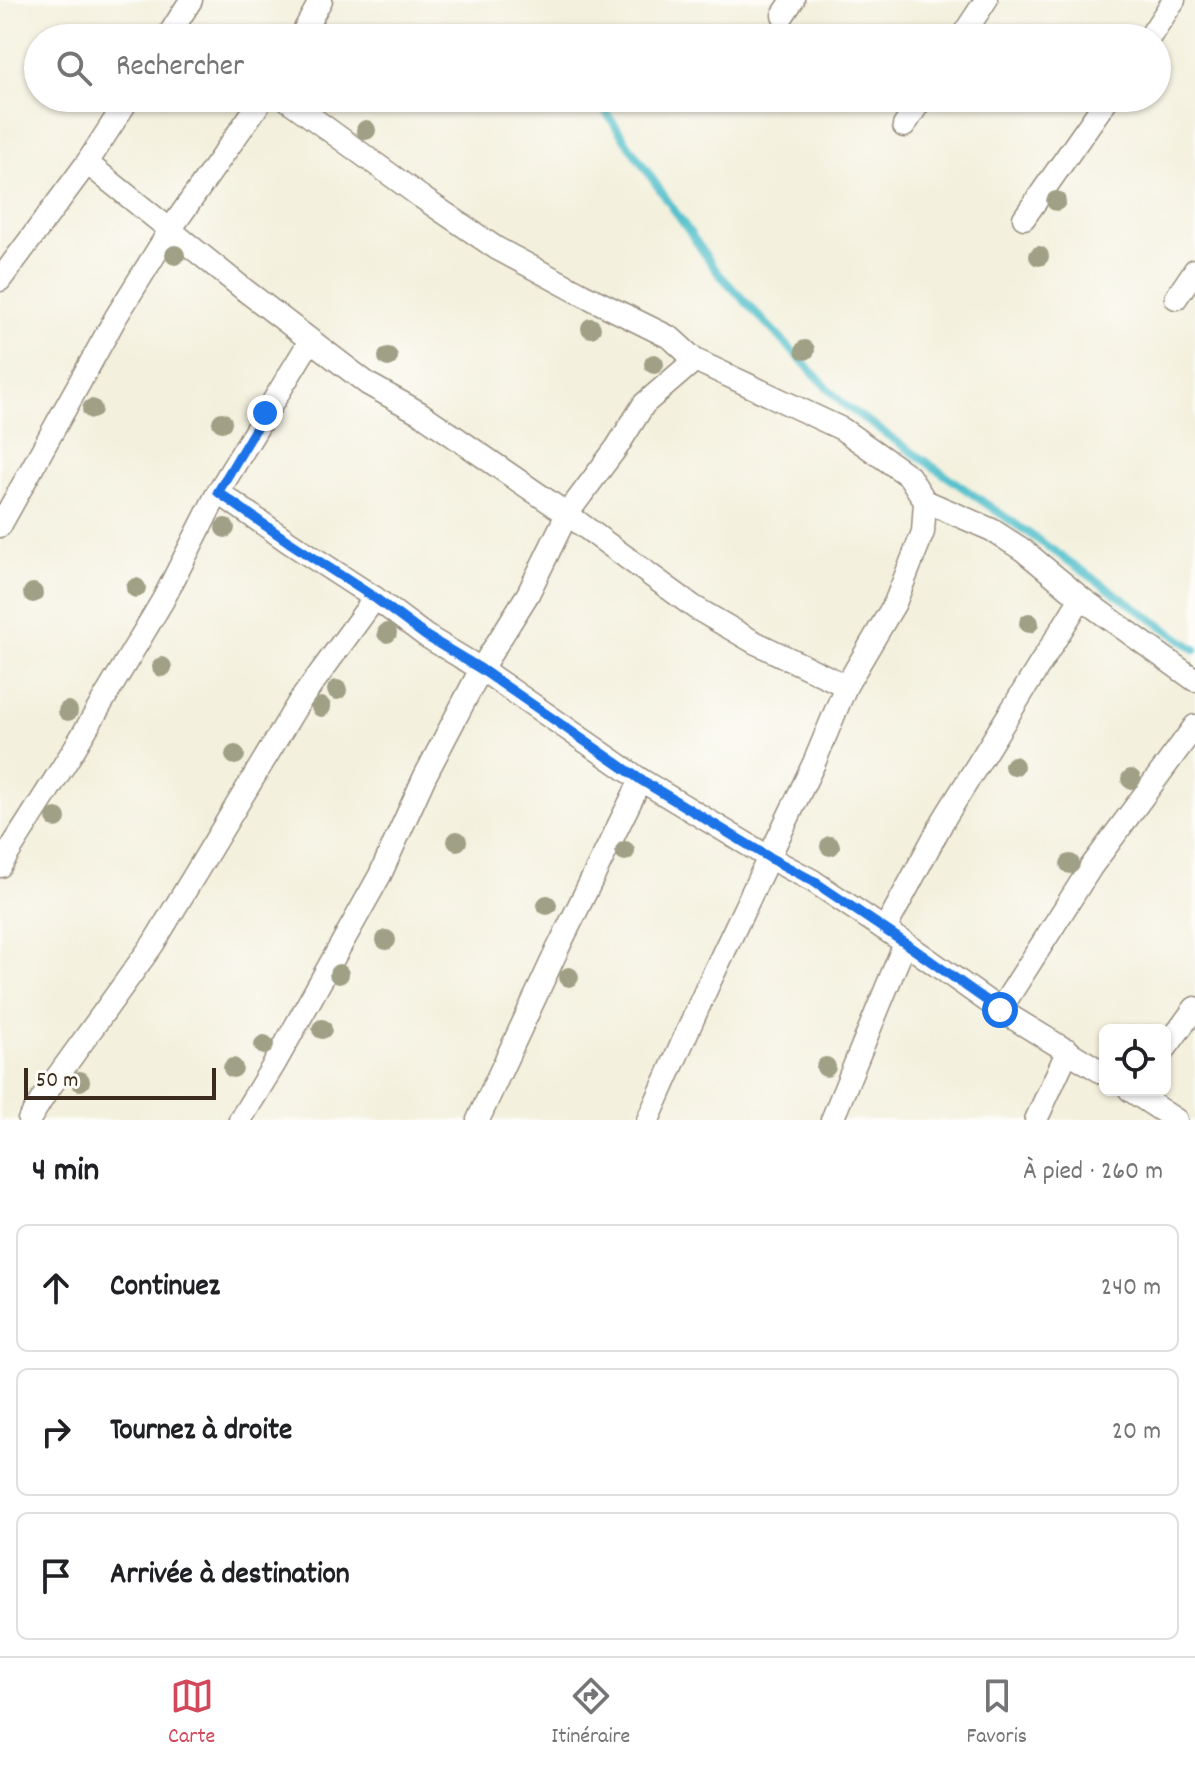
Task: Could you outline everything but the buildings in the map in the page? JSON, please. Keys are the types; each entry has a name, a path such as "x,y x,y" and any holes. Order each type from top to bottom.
{"street":[{"path":"176,24 191,0"},
{"path":"308,24 321,0"},
{"path":"970,24 986,0"},
{"path":"1158,24 1174,0"},
{"path":"0,280 87,163 120,112"},
{"path":"0,526 116,317 170,230 253,112"},
{"path":"304,112 496,248 671,338 695,360 842,429 909,476 925,501 992,530 1023,550 1081,598 1195,680"},
{"path":"904,126 913,112"},
{"path":"1024,218 1098,112"},
{"path":"87,163 368,384 420,413 567,514 694,607 754,642 846,686"},
{"path":"1176,298 1195,270"},
{"path":"0,866 163,600 218,492 310,341"},
{"path":"240,1120 380,875 425,776 481,669 528,594 567,514 617,447 644,404 695,360"},
{"path":"218,492 641,780 813,881 1000,1010 1099,1070"},
{"path":"648,1120 709,983 814,763 846,686 895,603 923,532 925,501"},
{"path":"29,1120 153,944 299,702 375,598"},
{"path":"885,929 944,819 1081,598"},
{"path":"1000,1010 1091,867 1195,726"},
{"path":"478,1120 641,780"},
{"path":"832,1120 905,943"},
{"path":"1171,1041 1195,1008"},
{"path":"1036,1120 1068,1050"},
{"path":"1140,1096 1176,1120"}],"waterway":[{"path":"606,112 718,273 843,404 1195,649"}],"route":[{"path":"265,413 218,492 641,780 813,881 1000,1010"}]}
